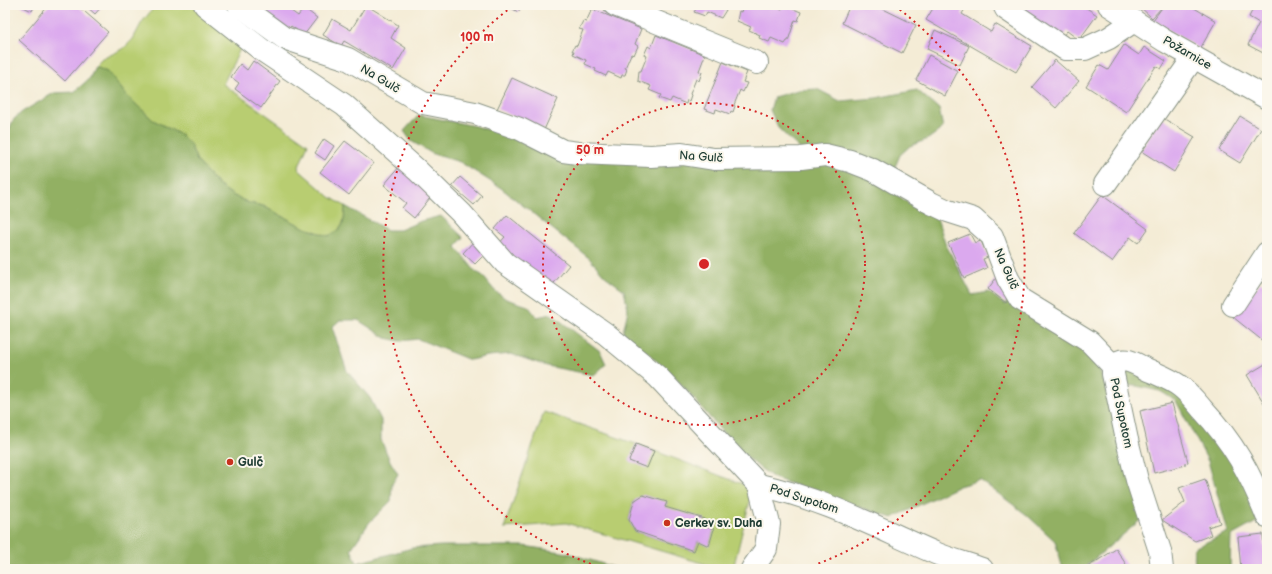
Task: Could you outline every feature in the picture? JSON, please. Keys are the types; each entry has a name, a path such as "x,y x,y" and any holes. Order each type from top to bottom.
{"street":[{"path":"205,5 262,50 344,105 417,170 461,212 505,263 606,334 658,377 759,485 769,524 766,549 752,569"},
{"name":"Na Gulč","path":"239,5 284,38 348,59 423,103 475,113 520,129 563,151 651,156 682,154 714,159 802,158 825,155 850,161 873,170 931,203 948,211 973,219 992,236 1008,279 1020,299 1090,342 1113,366"},
{"path":"615,5 757,63"},
{"path":"1004,5 1006,10 1065,49 1086,50 1134,21"},
{"name":"Požarnice","path":"1110,5 1194,57 1267,98"},
{"path":"1105,184 1194,57"},
{"path":"1233,305 1267,253"},
{"name":"Pod Supotom","path":"1162,569 1160,551 1137,480 1113,374 1113,366 1118,361 1124,360 1182,387 1218,426 1236,450 1253,481 1267,516"},
{"name":"Pod Supotom","path":"759,485 779,489 856,516 935,552 982,569"}],"green space":[{"path":"156,5 195,5 241,47 223,84 308,144 298,169 330,197 345,206 342,225 337,231 328,236 303,227 263,206 249,203 234,196 218,185 197,161 190,144 181,135 153,120 126,95 108,71 95,66 102,59 123,49 133,39 142,22"},
{"path":"95,66 108,71 126,95 153,120 181,135 190,144 197,161 218,185 234,196 249,203 263,206 303,227 328,236 341,228 344,221 345,206 387,230 400,230 421,221 441,216 463,237 456,247 476,272 482,275 494,290 506,299 528,306 537,317 551,314 600,351 606,364 594,375 547,366 511,354 488,356 470,360 418,339 400,341 386,338 358,320 340,320 332,327 347,371 370,398 381,420 381,440 390,461 398,474 392,484 391,501 369,523 351,549 357,563 412,548 441,546 524,546 568,553 619,569 5,569 5,152 9,130 13,120 22,112 54,93 74,92 90,78"},
{"path":"817,89 840,101 876,98 917,90 939,109 943,128 928,139 910,146 900,155 894,169 801,150 779,129 770,110 774,97 798,90"},
{"path":"419,115 475,126 515,138 537,151 558,159 825,160 867,174 920,211 937,218 945,243 972,295 989,292 1005,305 1010,298 1082,349 1098,366 1113,408 1144,517 1085,567 1063,569 1055,541 1027,515 980,480 959,486 892,518 774,478 747,457 678,381 623,332 628,310 624,290 605,276 589,258 501,188 460,162 433,154 411,141 404,131"},
{"path":"1121,364 1175,392 1211,428 1247,483 1260,520 1231,536 1230,569 1195,569 1194,548 1228,532 1208,461 1176,401 1160,391 1136,386 1119,385"},
{"path":"544,412 636,444 753,488 733,569 722,569 566,523 504,528","holes":["634,501 667,503 665,507 703,526 714,529 709,545 698,541 694,551 635,531 629,520"]}],"building":[{"path":"19,5 35,5 32,11"},
{"path":"49,5 77,5 108,32 65,81 19,40"},
{"path":"85,5 103,5 95,14"},
{"path":"258,5 283,5 298,16 304,8 317,18 304,35 291,26 283,36 253,12"},
{"path":"366,5 398,25 391,38 406,48 393,70 344,41 341,46 323,35 332,19 351,30"},
{"path":"506,5 523,5 518,12"},
{"path":"686,5 726,5 724,9 726,10 721,18 707,12 705,16 694,12 696,9"},
{"path":"743,5 773,5 782,9 783,5 801,12 798,21 795,20 788,41 785,44 771,38 769,42 759,38 760,35 749,30 751,27 737,21 739,11 741,12"},
{"path":"850,5 875,5 916,25 902,53 842,23"},
{"path":"935,5 967,5 962,14 991,32 995,24 1032,46 1016,72 926,20"},
{"path":"1014,5 1082,5 1097,15 1079,40 1067,31 1061,38"},
{"path":"1138,5 1164,5 1152,18"},
{"path":"1164,5 1192,5 1191,6 1216,21 1200,49 1153,20"},
{"path":"1255,5 1267,5 1267,55 1248,45 1259,23 1249,17"},
{"path":"592,9 641,29 635,44 638,46 634,55 631,54 625,68 627,69 625,75 622,75 621,78 608,72 606,76 595,71 596,69 585,64 586,60 573,54 574,51 572,51 575,45 577,46 583,30 579,29 583,21 586,22"},
{"path":"935,30 969,46 960,65 927,49"},
{"path":"656,35 705,55 699,71 702,72 699,81 696,79 689,101 687,100 686,104 672,98 670,102 659,98 661,95 649,90 651,86 638,81 639,71 641,71 647,56 644,55 648,46 651,48"},
{"path":"1124,45 1139,55 1144,47 1166,61 1161,69 1156,66 1126,112 1086,86 1099,65 1108,70"},
{"path":"929,55 958,71 945,96 916,80"},
{"path":"1055,60 1079,81 1056,108 1032,87"},
{"path":"253,61 280,81 261,108 235,89 239,83 231,77 240,64 247,70"},
{"path":"723,62 747,72 743,82 747,83 743,92 740,90 733,112 731,111 730,114 716,109 715,113 704,109"},
{"path":"512,78 558,99 544,130 497,109"},
{"path":"1240,116 1261,129 1240,163 1219,150"},
{"path":"1161,117 1195,137 1174,172 1141,151"},
{"path":"324,139 334,146 325,160 315,153"},
{"path":"345,141 374,163 349,195 320,172"},
{"path":"400,166 434,193 414,218 402,208 406,203 384,185"},
{"path":"460,177 482,196 474,205 452,186"},
{"path":"1102,195 1148,229 1138,243 1130,237 1112,262 1074,233"},
{"path":"507,215 569,265 549,289 497,246 505,237 495,229"},
{"path":"970,234 975,243 981,241 988,257 983,259 987,268 964,278 948,243"},
{"path":"474,241 486,253 475,264 463,253"},
{"path":"996,278 1014,292 1006,303 988,289"},
{"path":"1261,282 1267,287 1267,338 1264,342 1233,317"},
{"path":"1267,363 1267,408 1247,375"},
{"path":"1172,403 1188,462 1185,463 1185,465 1154,473 1140,411"},
{"path":"636,444 654,451 647,468 629,461"},
{"path":"1205,479 1220,523 1208,527 1211,535 1195,541 1162,520 1185,502 1179,488"},
{"name":"Cerkev sv. Duha","path":"643,495 667,502 665,507 705,519 703,526 714,529 709,546 698,541 694,551 635,531 629,520 634,501"},
{"path":"1263,534 1266,569 1241,569 1238,537"},
{"path":"1116,549 1129,569 1089,569 1087,567"}],"place":[{"name":"Gulč","path":"230,462"},
{"name":"Cerkev sv. Duha","path":"667,523"}]}
